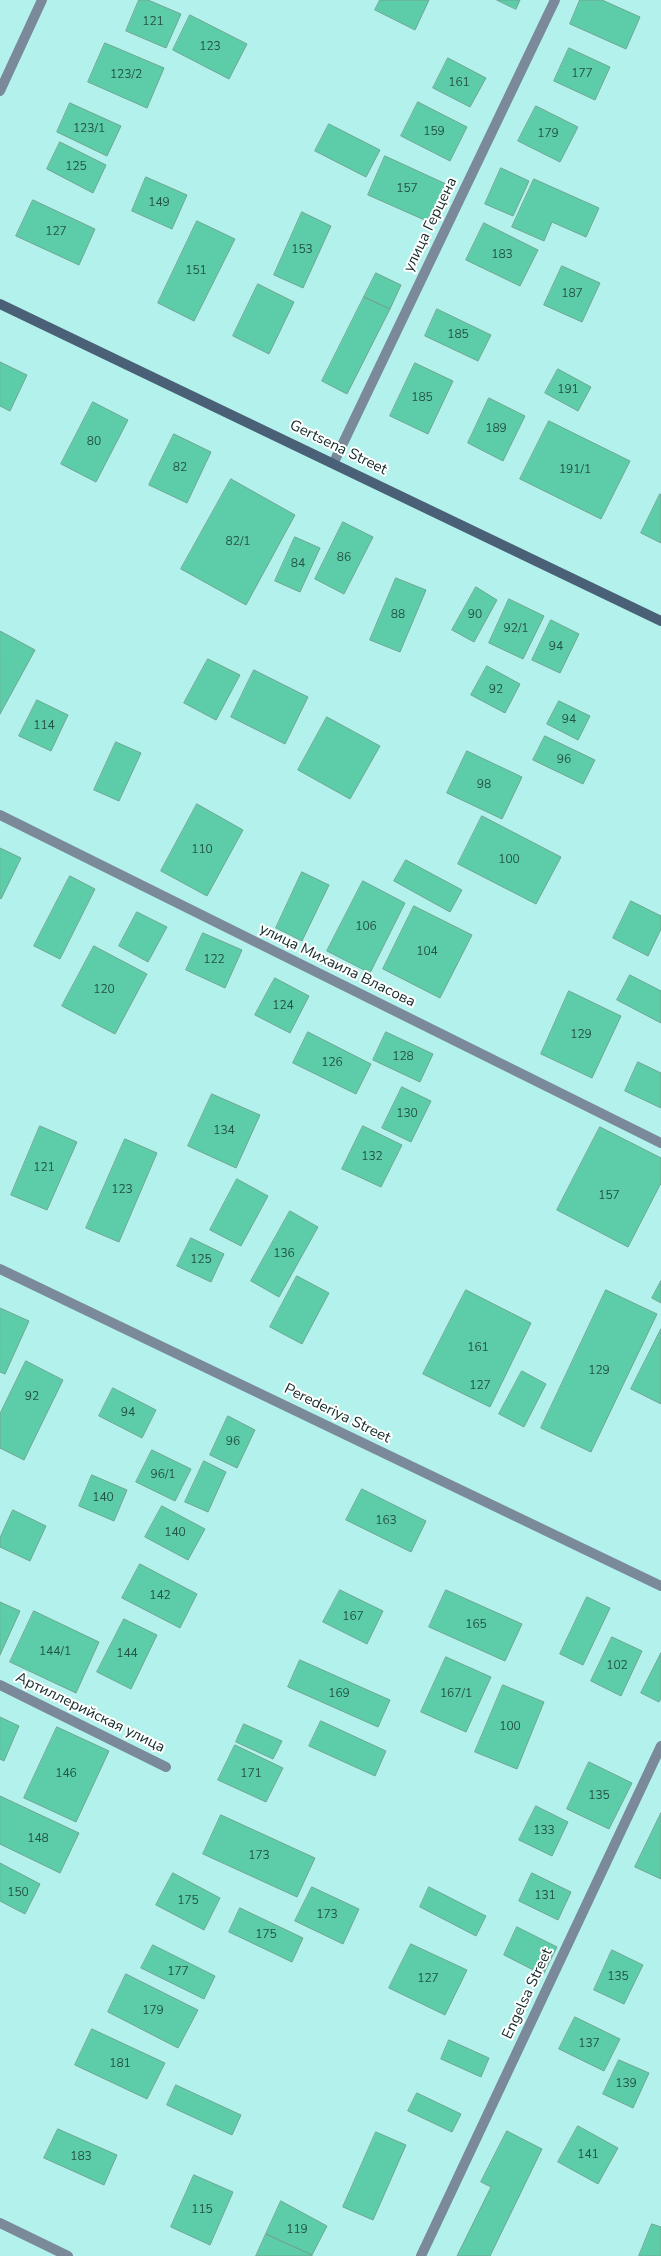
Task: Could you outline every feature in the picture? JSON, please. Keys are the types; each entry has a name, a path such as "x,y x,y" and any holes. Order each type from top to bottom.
{"street":[{"path":"0,91 42,0"},
{"name":"улица Герцена","path":"334,462 555,0"},
{"name":"Gertsena Street","path":"0,304 334,462 661,621"},
{"name":"улица Михаила Власова","path":"0,816 661,1143"},
{"name":"Perederiya Street","path":"0,1269 661,1586"},
{"name":"Артиллерийская улица","path":"0,1685 166,1767"},
{"name":"Engelsa Street","path":"421,2256 661,1746"},
{"path":"0,2223 68,2256"}],"building":[{"path":"139,0 148,0 181,14 166,48 126,31"},
{"path":"380,0 429,0 415,30 375,10"},
{"path":"497,0 520,0 516,9"},
{"path":"580,0 602,0 640,17 626,49 570,24"},
{"path":"190,15 247,44 229,79 173,50"},
{"path":"105,43 164,68 147,108 88,82"},
{"path":"569,48 610,67 595,100 554,81"},
{"path":"448,58 486,78 470,107 433,88"},
{"path":"418,102 467,127 450,161 401,136"},
{"path":"70,103 121,126 107,156 57,132"},
{"path":"536,106 578,127 560,162 518,141"},
{"path":"329,124 380,150 366,177 315,151"},
{"path":"60,142 106,165 93,193 47,169"},
{"path":"385,156 446,184 429,222 368,195"},
{"path":"501,168 529,181 513,216 485,204"},
{"path":"146,177 187,195 172,229 132,211"},
{"path":"534,179 599,208 586,237 552,222 544,241 512,227"},
{"path":"33,200 95,229 79,265 16,236"},
{"path":"302,212 331,226 303,288 274,275"},
{"path":"197,221 235,239 194,321 158,303"},
{"path":"484,223 538,250 520,286 466,260"},
{"path":"562,266 600,283 582,322 544,305"},
{"path":"376,273 401,285 390,309 364,297"},
{"path":"258,284 294,302 269,354 233,336"},
{"path":"364,297 390,309 347,394 322,381"},
{"path":"437,309 491,335 478,361 425,336"},
{"path":"0,362 27,375 10,411 0,406"},
{"path":"415,363 453,381 428,434 390,416"},
{"path":"558,369 591,387 578,411 545,393"},
{"path":"489,398 525,416 503,461 468,443"},
{"path":"93,402 128,420 96,482 61,464"},
{"path":"549,421 630,461 601,519 520,479"},
{"path":"174,434 211,452 187,503 149,485"},
{"path":"231,479 295,515 246,605 181,569"},
{"path":"661,495 661,543 641,533"},
{"path":"343,522 373,537 344,594 315,579"},
{"path":"295,537 320,548 300,592 275,581"},
{"path":"396,578 426,590 400,652 370,640"},
{"path":"476,587 497,600 474,642 452,630"},
{"path":"509,599 544,616 523,659 489,643"},
{"path":"551,620 579,634 560,673 532,660"},
{"path":"0,631 35,650 0,714"},
{"path":"208,659 240,675 216,720 184,703"},
{"path":"487,666 520,684 505,713 471,695"},
{"path":"254,670 308,697 285,744 231,717"},
{"path":"37,700 68,715 51,751 19,736"},
{"path":"559,701 590,716 578,740 547,724"},
{"path":"327,717 380,746 350,799 298,770"},
{"path":"545,736 595,760 583,784 533,760"},
{"path":"116,742 141,753 119,801 94,790"},
{"path":"467,751 522,777 502,819 447,793"},
{"path":"197,804 243,830 207,896 161,871"},
{"path":"482,816 561,857 536,904 458,864"},
{"path":"0,848 21,858 1,899 0,898"},
{"path":"406,860 462,890 450,912 394,881"},
{"path":"302,872 329,885 302,941 276,928"},
{"path":"70,876 95,889 60,959 34,946"},
{"path":"363,881 405,903 370,973 327,951"},
{"path":"631,901 661,916 661,929 648,956 613,938"},
{"path":"414,906 472,935 440,998 383,969"},
{"path":"137,912 167,927 148,962 119,946"},
{"path":"203,933 242,950 225,988 186,970"},
{"path":"94,946 147,974 115,1034 62,1006"},
{"path":"630,975 661,991 661,1023 617,1000"},
{"path":"275,978 309,996 290,1033 255,1015"},
{"path":"569,991 621,1016 592,1078 541,1054"},
{"path":"308,1032 371,1064 356,1094 293,1063"},
{"path":"386,1032 433,1054 420,1082 373,1060"},
{"path":"638,1062 661,1073 661,1108 625,1091"},
{"path":"402,1087 431,1101 411,1142 382,1128"},
{"path":"212,1094 260,1115 236,1168 188,1146"},
{"path":"40,1126 77,1142 47,1210 11,1195"},
{"path":"363,1126 402,1145 381,1187 342,1169"},
{"path":"600,1127 661,1158 661,1183 628,1247 557,1210"},
{"path":"125,1139 157,1153 119,1242 86,1228"},
{"path":"237,1179 268,1196 241,1246 210,1230"},
{"path":"290,1211 318,1227 279,1297 251,1281"},
{"path":"191,1238 224,1254 211,1282 177,1266"},
{"path":"297,1276 329,1293 302,1344 270,1327"},
{"path":"661,1281 661,1303 652,1298"},
{"path":"466,1290 531,1323 490,1407 423,1374"},
{"path":"606,1290 657,1314 591,1452 541,1428"},
{"path":"0,1308 29,1321 5,1374 0,1372"},
{"path":"661,1329 661,1404 631,1389"},
{"path":"26,1361 63,1380 24,1460 0,1448 0,1414"},
{"path":"522,1371 546,1384 524,1427 499,1414"},
{"path":"113,1388 156,1410 142,1438 99,1416"},
{"path":"228,1416 255,1430 237,1468 210,1455"},
{"path":"152,1450 191,1469 175,1501 136,1482"},
{"path":"204,1461 226,1472 208,1512 185,1502"},
{"path":"92,1475 127,1490 114,1521 79,1506"},
{"path":"362,1489 426,1521 411,1552 346,1520"},
{"path":"162,1506 205,1529 188,1560 145,1537"},
{"path":"13,1510 46,1526 30,1561 0,1547 0,1538"},
{"path":"140,1564 197,1594 180,1628 122,1598"},
{"path":"340,1590 383,1611 367,1644 323,1622"},
{"path":"446,1590 522,1624 505,1661 429,1627"},
{"path":"587,1597 610,1608 583,1665 560,1654"},
{"path":"0,1602 20,1611 0,1655"},
{"path":"34,1611 99,1642 76,1693 10,1662"},
{"path":"124,1619 157,1635 131,1689 97,1672"},
{"path":"612,1637 642,1651 621,1696 591,1681"},
{"path":"661,1653 661,1698 659,1702 641,1693"},
{"path":"446,1657 491,1677 466,1732 421,1712"},
{"path":"300,1660 390,1700 378,1727 288,1687"},
{"path":"503,1685 544,1702 517,1769 475,1752"},
{"path":"0,1717 19,1726 4,1761 0,1759"},
{"path":"321,1721 386,1751 375,1776 309,1746"},
{"path":"244,1724 282,1741 273,1759 236,1742"},
{"path":"57,1727 109,1751 76,1822 24,1798"},
{"path":"235,1745 283,1768 266,1802 218,1780"},
{"path":"589,1762 632,1783 609,1829 567,1809"},
{"path":"0,1796 79,1833 60,1873 0,1844"},
{"path":"536,1806 568,1822 552,1856 519,1840"},
{"path":"661,1813 661,1879 635,1867"},
{"path":"221,1815 315,1858 297,1897 203,1854"},
{"path":"0,1863 40,1884 25,1914 0,1901"},
{"path":"173,1873 220,1898 204,1930 156,1905"},
{"path":"532,1873 571,1892 558,1920 519,1901"},
{"path":"312,1887 359,1909 343,1944 295,1921"},
{"path":"429,1887 486,1916 476,1936 420,1907"},
{"path":"240,1908 303,1938 292,1962 229,1932"},
{"path":"517,1927 557,1947 543,1975 504,1955"},
{"path":"411,1944 467,1970 445,2015 389,1988"},
{"path":"153,1945 215,1976 204,1999 141,1968"},
{"path":"612,1950 643,1965 624,2004 594,1990"},
{"path":"126,1974 198,2010 178,2048 108,2012"},
{"path":"575,2017 620,2039 604,2071 559,2049"},
{"path":"92,2029 165,2063 147,2099 75,2065"},
{"path":"449,2040 489,2058 481,2077 441,2059"},
{"path":"619,2060 649,2073 633,2108 603,2094"},
{"path":"176,2085 241,2115 232,2135 167,2105"},
{"path":"417,2093 461,2114 452,2132 408,2111"},
{"path":"578,2126 618,2148 598,2184 558,2162"},
{"path":"58,2129 117,2155 104,2185 44,2158"},
{"path":"507,2131 542,2149 490,2256 457,2256 491,2187 481,2182"},
{"path":"376,2132 406,2145 373,2220 343,2207"},
{"path":"194,2175 233,2192 210,2245 171,2227"},
{"path":"281,2201 327,2226 312,2255 266,2234"},
{"path":"652,2224 661,2227 661,2256 639,2256"},
{"path":"266,2234 312,2255 312,2256 256,2256"}]}
